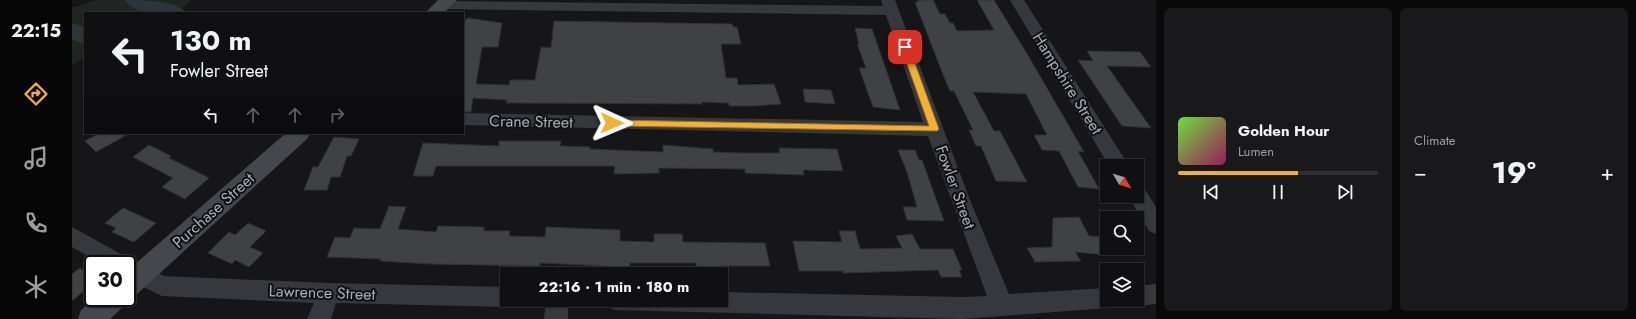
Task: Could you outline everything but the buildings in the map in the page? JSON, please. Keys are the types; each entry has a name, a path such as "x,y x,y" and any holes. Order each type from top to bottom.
{"street":[{"name":"Hampshire Street","path":"1017,0 1115,159"},
{"path":"442,6 890,6"},
{"name":"Fowler Street","path":"890,6 960,200 1002,306"},
{"name":"Crane Street","path":"464,119 934,129"},
{"name":"Purchase Street","path":"136,267 299,134"},
{"path":"1143,203 1156,225"},
{"name":"Lawrence Street","path":"72,236 101,255"},
{"name":"Lawrence Street","path":"136,276 162,286 329,293 500,297"},
{"path":"319,319 329,293"},
{"path":"1144,295 1156,294"},
{"path":"728,303 963,308 1100,299"},
{"path":"91,319 104,307"},
{"path":"556,319 557,307"}],"shaded area":[{"path":"96,0 191,0 179,12 84,12 84,58 72,65 72,8"}],"waterway":[{"path":"137,0 170,12"},
{"path":"72,31 84,36"}],"route":[{"path":"612,123 934,129 905,47"}]}
